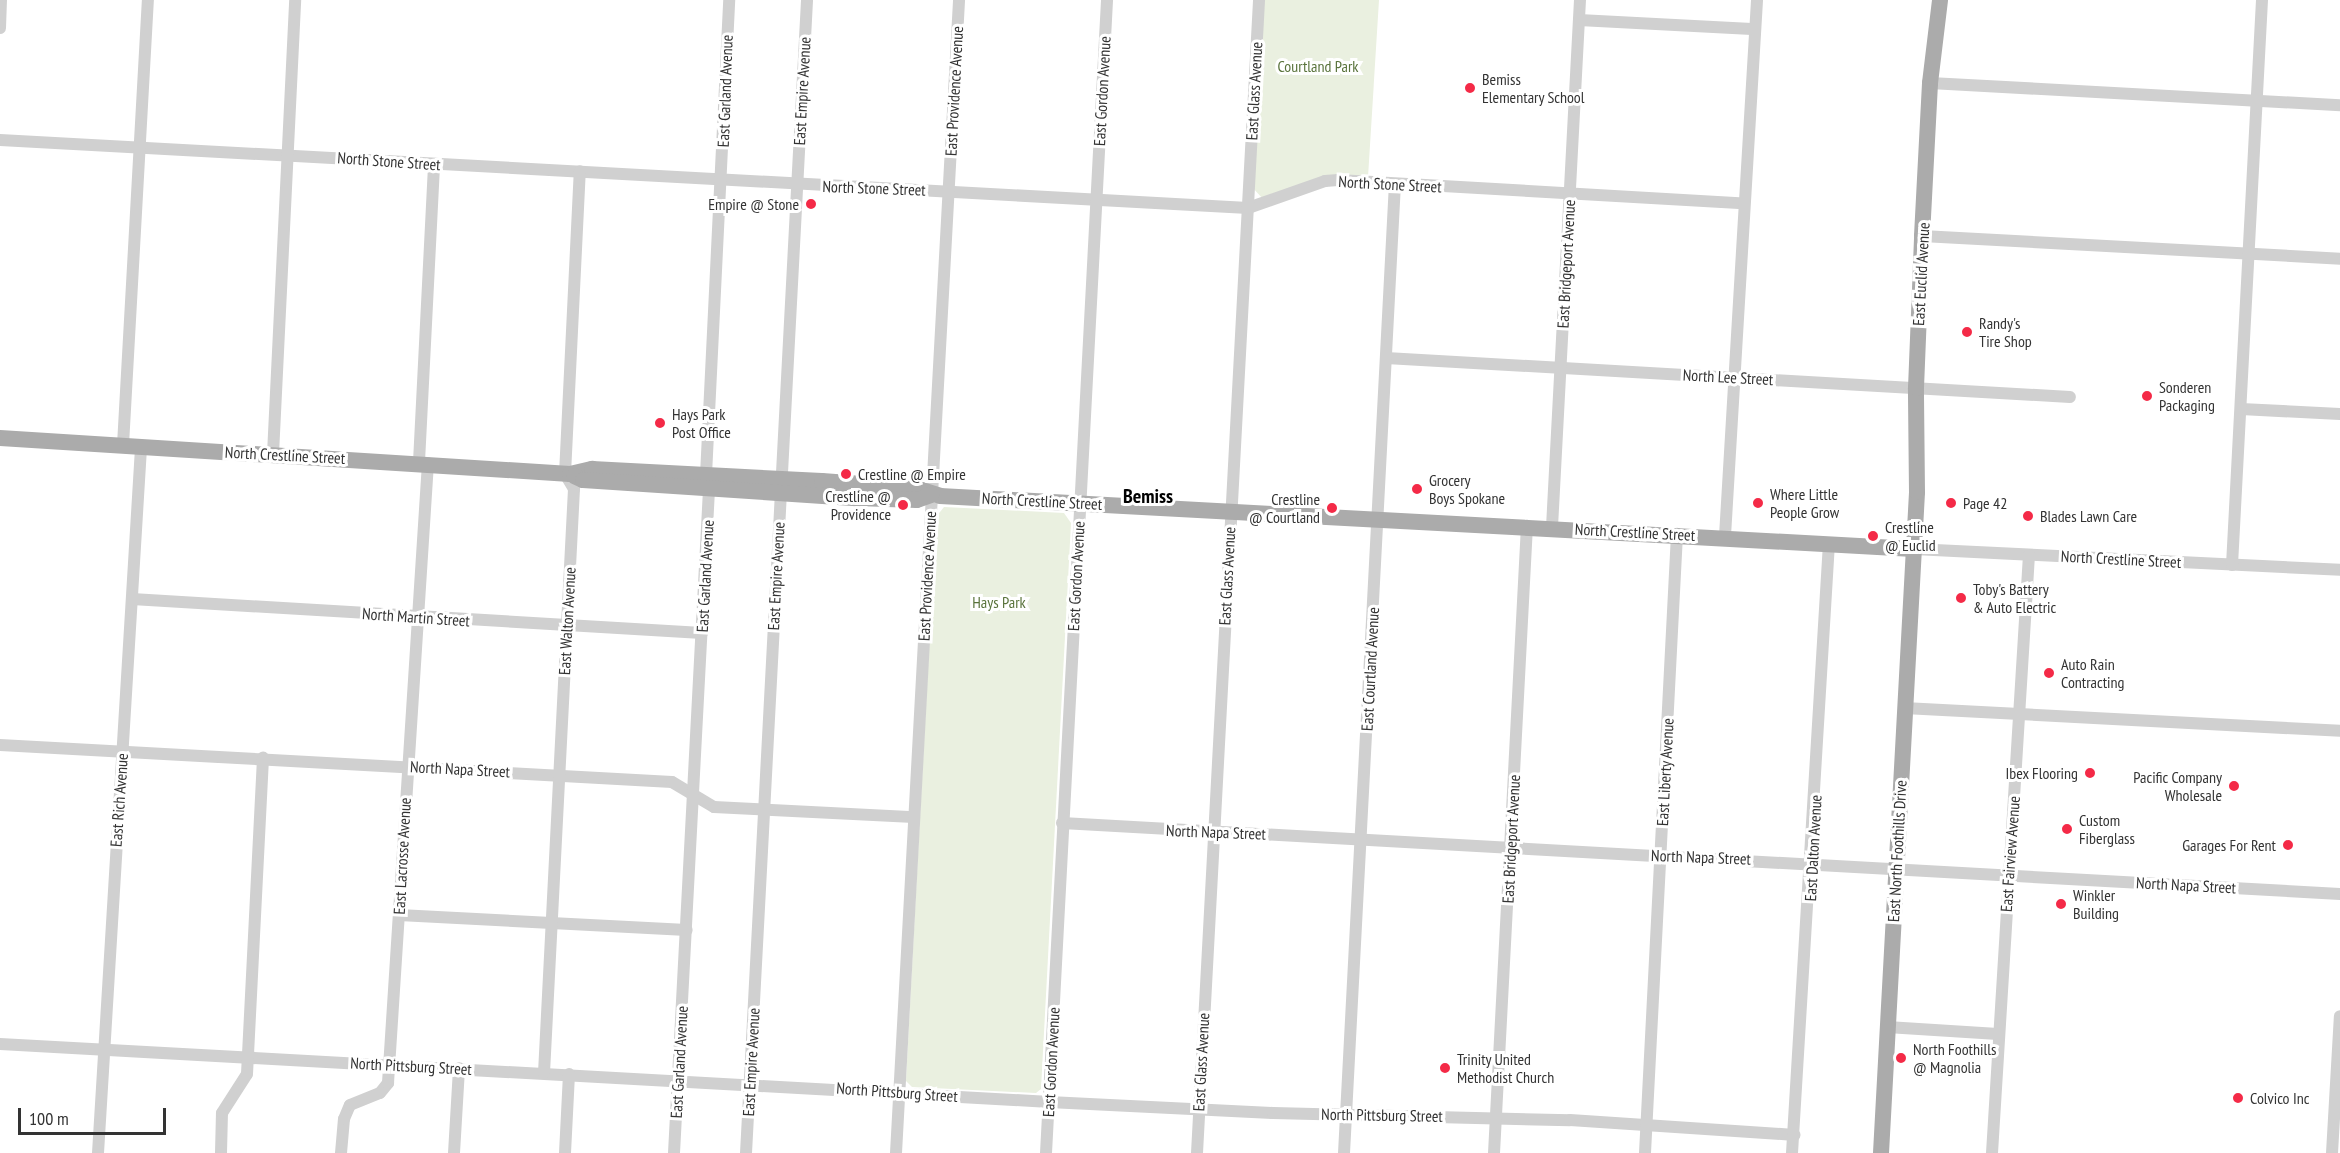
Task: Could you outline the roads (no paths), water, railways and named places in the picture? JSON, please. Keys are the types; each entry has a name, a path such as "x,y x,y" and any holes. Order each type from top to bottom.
{"main road":[{"name":"East Euclid Avenue","path":"1914,549 1916,388 1922,236 1930,83 1940,0"},
{"name":"North Crestline Street","path":"0,438 423,463 567,474 592,469 708,482 781,486 916,488 931,495 1725,536 1914,549"},
{"name":"East North Foothills Drive","path":"1881,1153 1914,549"}],"street":[{"path":"0,28 2,0"},
{"path":"123,446 148,0"},
{"path":"273,454 295,0"},
{"name":"East Garland Avenue","path":"674,1153 702,633 729,0"},
{"name":"East Empire Avenue","path":"746,1153 807,0"},
{"name":"East Providence Avenue","path":"896,1153 959,0"},
{"name":"East Gordon Avenue","path":"1046,1153 1107,0"},
{"name":"East Glass Avenue","path":"1197,1153 1259,0"},
{"name":"East Bridgeport Avenue","path":"1552,527 1580,0"},
{"path":"1725,536 1752,29 1756,0"},
{"path":"2232,565 2262,0"},
{"path":"1579,20 1752,29"},
{"path":"1930,83 2340,105"},
{"name":"North Stone Street","path":"0,140 1248,208 1325,181 1743,203"},
{"name":"East Lacrosse Avenue","path":"341,1153 344,1119 350,1105 380,1093 388,1083 390,1065 419,618 434,164"},
{"name":"East Walton Avenue","path":"544,1073 574,489 567,474 580,171"},
{"name":"East Courtland Avenue","path":"1344,1153 1395,184"},
{"path":"1922,236 2340,259"},
{"name":"North Lee Street","path":"1386,358 2070,397"},
{"path":"2241,410 2340,414"},
{"name":"East Rich Avenue","path":"98,1153 141,447"},
{"name":"East Bridgeport Avenue","path":"1494,1153 1527,526"},
{"name":"East Liberty Avenue","path":"1645,1153 1677,534"},
{"name":"East Dalton Avenue","path":"1792,1153 1812,862 1829,543"},
{"name":"North Crestline Street","path":"1914,549 2340,570"},
{"name":"East Fairview Avenue","path":"1992,1153 2029,555"},
{"name":"North Martin Street","path":"132,599 419,618 702,633"},
{"path":"1904,708 2340,731"},
{"name":"North Napa Street","path":"0,745 122,753 263,757 672,782 714,807 914,817"},
{"path":"221,1153 222,1113 247,1074 263,757"},
{"name":"North Napa Street","path":"1062,822 1213,833 1812,862 2340,894"},
{"path":"399,915 687,930"},
{"path":"2332,1153 2340,1016"},
{"path":"1887,1027 1998,1034"},
{"name":"North Pittsburg Street","path":"0,1044 1049,1102 1646,1125 1794,1135"},
{"path":"454,1153 459,1068"},
{"path":"565,1153 569,1074"}],"place":[{"name":"Bemiss Elementary School","path":"1470,88"},
{"name":"Empire @ Stone","path":"811,204"},
{"name":"Randy's Tire Shop","path":"1967,332"},
{"name":"Sonderen Packaging","path":"2147,396"},
{"name":"Hays Park Post Office","path":"660,423"},
{"name":"Crestline @ Empire","path":"846,474"},
{"name":"Grocery Boys Spokane","path":"1417,489"},
{"name":"Where Little People Grow","path":"1758,503"},
{"name":"Page 42","path":"1951,503"},
{"name":"Crestline @ Providence","path":"903,505"},
{"name":"Crestline @ Courtland","path":"1332,508"},
{"name":"Blades Lawn Care","path":"2028,516"},
{"name":"Crestline @ Euclid","path":"1873,536"},
{"name":"Toby's Battery & Auto Electric","path":"1961,598"},
{"name":"Auto Rain Contracting","path":"2049,673"},
{"name":"Ibex Flooring","path":"2090,773"},
{"name":"Pacific Company Wholesale","path":"2234,786"},
{"name":"Custom Fiberglass","path":"2067,829"},
{"name":"Garages For Rent","path":"2288,845"},
{"name":"Winkler Building","path":"2061,904"},
{"name":"North Foothills @ Magnolia","path":"1901,1058"},
{"name":"Trinity United Methodist Church","path":"1445,1068"},
{"name":"Colvico Inc","path":"2238,1098"}],"district":[{"name":"Bemiss","path":"1148,496"}],"park label":[{"name":"Courtland Park","path":"1318,66"},
{"name":"Hays Park","path":"999,602"}]}
